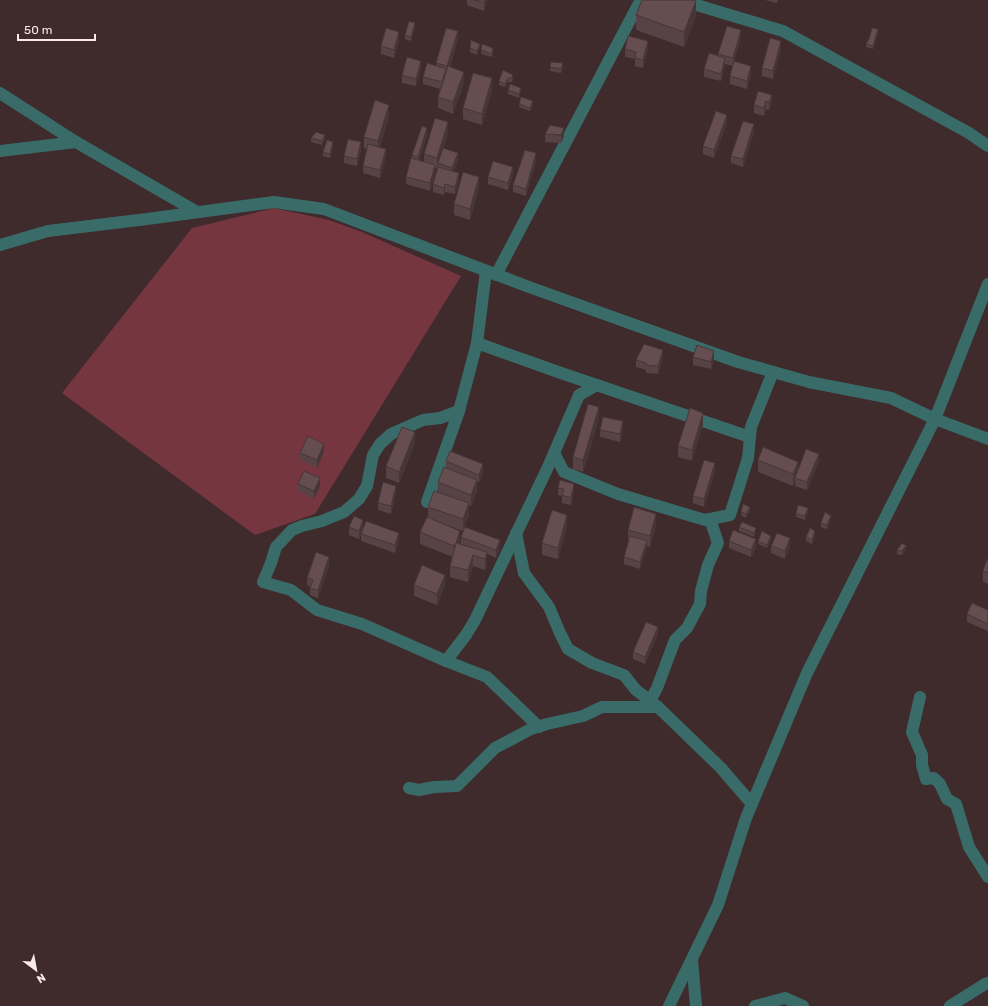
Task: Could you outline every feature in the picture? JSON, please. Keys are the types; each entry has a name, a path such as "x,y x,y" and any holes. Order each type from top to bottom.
{"street":[{"path":"427,502 459,411 477,343 491,273 638,4 648,0"},
{"path":"680,0 783,31 969,133 988,146"},
{"path":"0,93 76,142 197,212"},
{"path":"0,151 76,142"},
{"path":"0,246 48,231 274,202 324,209 529,288 738,362 809,382 891,398 935,419 988,439"},
{"path":"669,1006 718,905 746,818 807,673 935,419 988,284"},
{"path":"477,343 750,437"},
{"path":"554,453 564,472 618,494 705,520 730,515 748,458 751,427 774,372"},
{"path":"446,661 466,635 475,620 554,453 579,395 597,385"},
{"path":"459,411 440,418 423,420 391,434 380,444 373,455 367,486 359,499 344,512 322,521 292,530 276,547 263,582 292,590 317,610 362,624 446,661 487,677 539,727"},
{"path":"654,704 657,688 675,640 687,628 700,604 701,591 708,564 718,543 710,519"},
{"path":"516,534 524,573 549,607 568,649 592,663 624,675 636,690 654,704 721,768 752,804"},
{"path":"920,697 912,732 922,755 922,765 926,779 934,778 940,784 947,799 956,804 969,847 988,877"},
{"path":"409,788 419,790 457,786 495,748 532,729 583,716 602,707 654,704"},
{"path":"692,959 696,1006"},
{"path":"950,1006 988,983"},
{"path":"755,1006 785,998 803,1006"}],"shaded area":[{"path":"274,208 329,220 362,232 461,276 315,514 255,535 62,393 192,228"}],"building":[{"path":"474,0 485,0 484,3"},
{"path":"642,0 696,1 684,32 636,15"},
{"path":"409,21 415,23 411,37 405,35"},
{"path":"727,26 741,30 733,58 718,54"},
{"path":"386,28 399,32 394,50 381,46"},
{"path":"446,28 458,31 447,66 436,63"},
{"path":"872,28 878,29 873,46 866,44"},
{"path":"628,36 648,41 643,60 635,58 636,52 625,49"},
{"path":"770,38 781,41 773,71 762,68"},
{"path":"471,40 480,44 477,51 470,48"},
{"path":"482,44 493,48 492,54 481,50"},
{"path":"709,53 725,58 721,74 704,69"},
{"path":"407,57 421,61 416,79 402,75"},
{"path":"734,61 751,66 747,81 730,76"},
{"path":"551,62 563,63 561,69 550,67"},
{"path":"427,63 446,69 442,82 423,77"},
{"path":"448,66 464,72 453,102 438,97"},
{"path":"503,70 513,75 512,78 508,78 505,84 499,81"},
{"path":"473,73 492,78 482,114 463,108"},
{"path":"510,84 521,88 519,94 508,90"},
{"path":"758,91 772,95 769,102 766,101 764,108 754,105"},
{"path":"521,97 533,101 530,108 519,104"},
{"path":"375,100 389,105 378,141 364,137"},
{"path":"716,111 727,115 714,150 703,146"},
{"path":"435,118 448,122 437,158 424,154"},
{"path":"743,121 754,124 743,159 731,156"},
{"path":"550,125 564,128 561,135 545,134"},
{"path":"422,126 427,128 418,157 412,155"},
{"path":"316,132 325,135 322,141 311,138"},
{"path":"348,139 361,142 357,159 344,156"},
{"path":"327,140 333,142 330,154 323,152"},
{"path":"368,144 386,149 380,170 363,166"},
{"path":"443,148 458,153 452,168 438,163"},
{"path":"525,150 536,153 526,189 513,185"},
{"path":"411,158 435,165 430,183 406,177"},
{"path":"493,161 513,167 508,183 488,177"},
{"path":"438,167 459,173 455,187 445,184 444,188 433,184"},
{"path":"463,172 479,177 470,209 454,204"},
{"path":"644,344 663,350 658,366 646,365 646,363 636,360"},
{"path":"697,345 714,351 711,362 693,357"},
{"path":"588,404 599,407 583,460 573,457"},
{"path":"690,408 703,413 692,450 678,446"},
{"path":"603,417 623,421 620,434 600,430"},
{"path":"402,427 415,432 399,472 386,466"},
{"path":"308,436 324,444 317,460 300,453"},
{"path":"763,447 798,462 793,474 758,460"},
{"path":"806,449 819,454 807,482 795,478"},
{"path":"450,451 483,464 479,475 446,461"},
{"path":"704,460 715,463 704,499 693,496"},
{"path":"444,467 477,480 471,495 438,482"},
{"path":"304,471 320,478 314,491 298,484"},
{"path":"560,480 574,484 571,498 562,495 564,489 558,488"},
{"path":"383,482 396,486 391,506 378,503"},
{"path":"434,491 469,503 463,519 428,507"},
{"path":"743,504 750,507 746,514 741,512"},
{"path":"798,505 808,508 805,516 796,514"},
{"path":"634,507 656,514 650,536 628,530"},
{"path":"552,510 567,515 558,548 542,543"},
{"path":"825,512 831,516 827,525 821,523"},
{"path":"354,516 363,520 359,531 349,527"},
{"path":"427,517 460,531 454,546 420,532"},
{"path":"366,521 399,533 395,545 361,534"},
{"path":"742,522 756,528 754,533 739,527"},
{"path":"465,527 500,540 496,550 461,537"},
{"path":"810,528 815,531 812,540 806,537"},
{"path":"733,530 756,539 751,550 729,541"},
{"path":"762,531 771,536 767,545 758,541"},
{"path":"777,533 790,538 785,551 771,546"},
{"path":"630,536 647,541 640,562 624,557"},
{"path":"456,543 487,552 485,559 473,555 468,570 450,566"},
{"path":"902,543 906,546 902,551 897,550"},
{"path":"316,552 329,557 318,590 310,588 313,580 307,578"},
{"path":"988,559 988,573 983,571"},
{"path":"422,565 445,575 437,594 414,585"},
{"path":"972,603 988,610 988,624 967,614"},
{"path":"646,622 658,627 645,657 633,652"}]}
